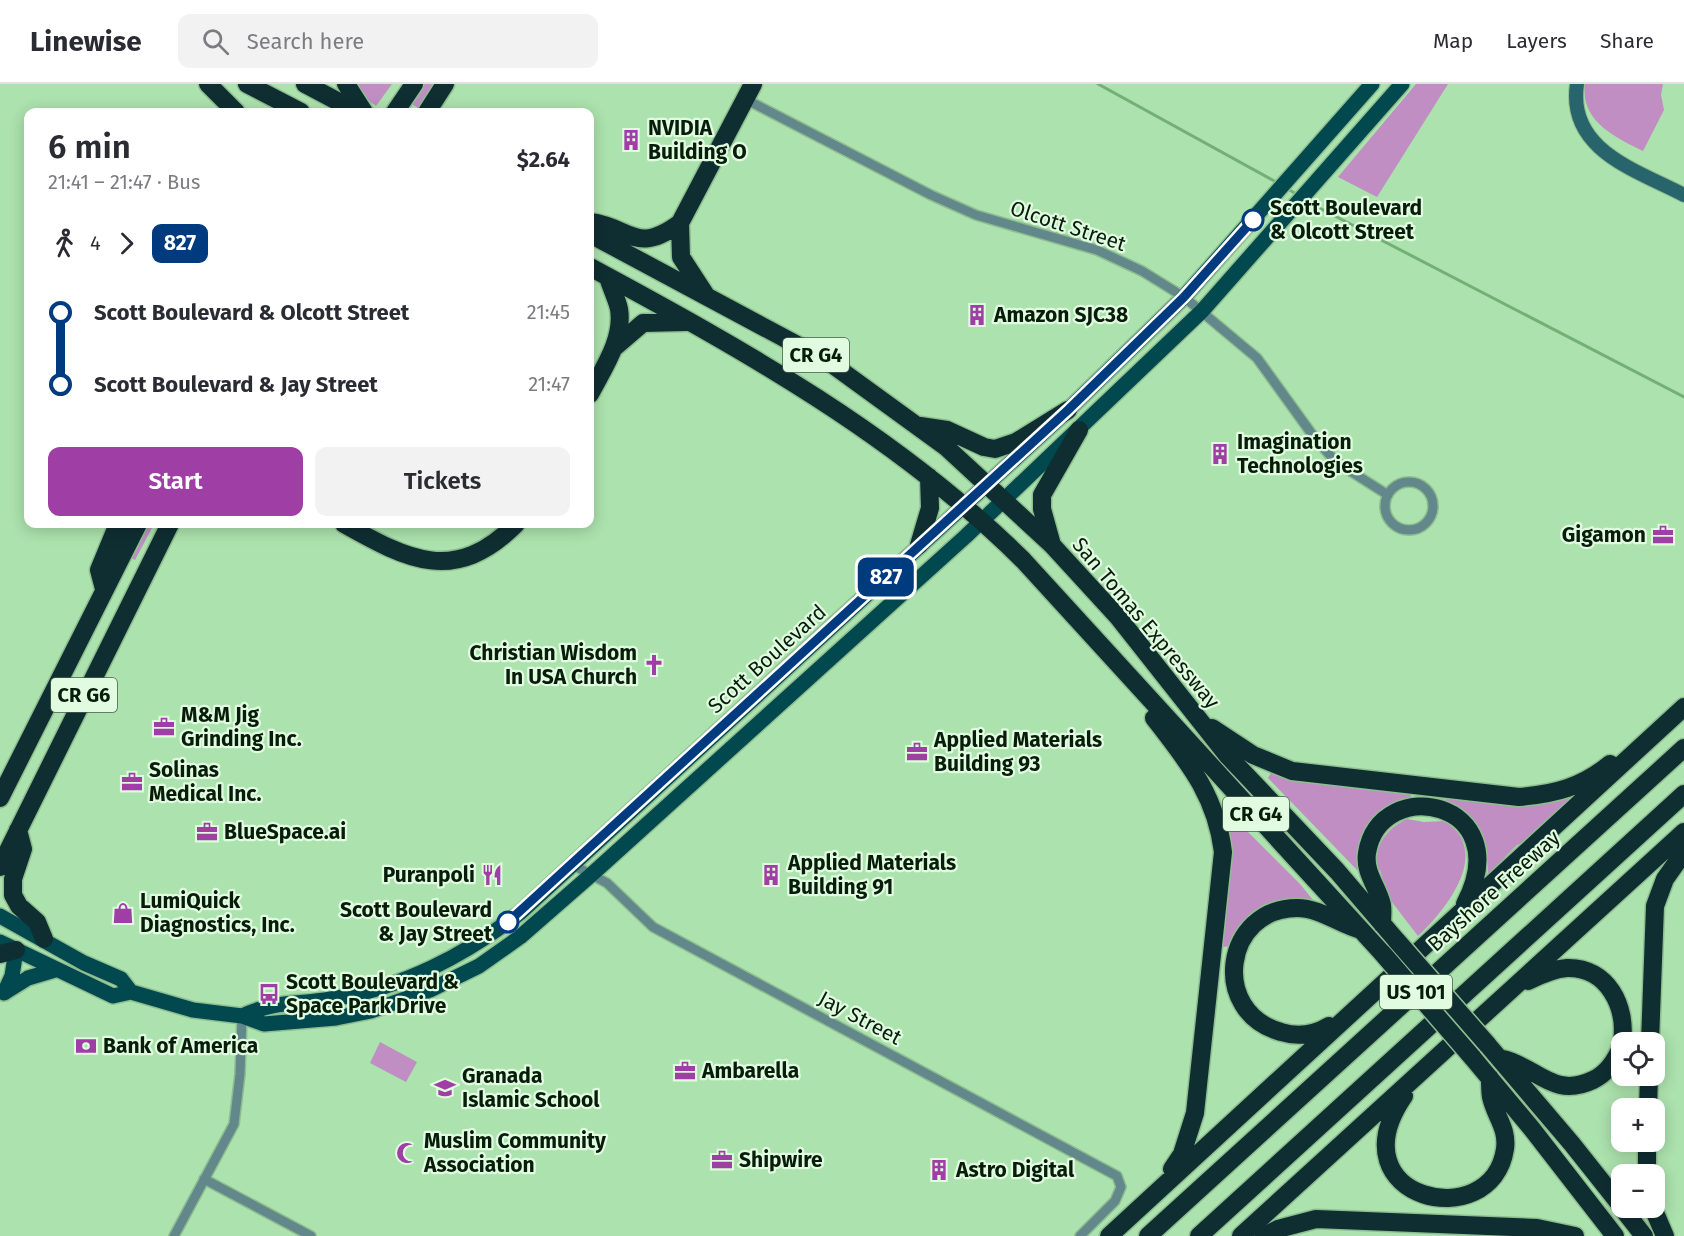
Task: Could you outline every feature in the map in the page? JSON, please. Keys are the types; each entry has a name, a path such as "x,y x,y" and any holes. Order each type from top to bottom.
{"highway":[{"path":"208,84 232,108"},
{"path":"247,84 293,108"},
{"path":"305,84 350,108"},
{"path":"346,84 361,108"},
{"path":"430,108 445,84"},
{"path":"705,295 681,257 680,224 749,92"},
{"path":"594,224 631,238 654,239 680,224"},
{"name":"San Tomas Expressway","path":"594,236 829,362 920,426 1005,500 1052,545 1118,617 1196,718 1239,769 1337,871 1493,1051"},
{"name":"San Tomas Expressway","path":"594,269 815,394 929,477 982,520 1023,560 1363,930 1490,1078"},
{"path":"594,386 615,346 619,315 608,277"},
{"path":"615,346 643,323 687,322"},
{"path":"920,426 947,430 984,447 995,449 1016,442 1068,410"},
{"path":"1052,545 1042,509 1042,495 1079,430"},
{"path":"919,545 930,508 929,477"},
{"path":"104,589 99,570 116,528"},
{"name":"CR G6","path":"0,798 136,528"},
{"name":"CR G6","path":"0,867 168,528"},
{"path":"351,528 392,551 429,561 467,555 485,548 511,528"},
{"path":"1142,1205 1168,1175 1182,1154 1195,1113 1222,852 1213,806 1191,765 1151,714 1149,697"},
{"path":"1196,718 1253,755 1292,771 1519,797 1553,795 1580,784 1606,767 1684,706"},
{"path":"1109,1236 1348,1014 1459,916 1684,706"},
{"name":"Bayshore Freeway","path":"1148,1236 1684,748"},
{"name":"US 101","path":"1199,1236 1684,794"},
{"path":"1382,924 1382,905 1367,864 1370,843 1387,819 1398,811 1416,806 1432,806 1456,817 1478,848 1478,876 1459,916"},
{"path":"18,830 23,849 13,879 13,895 19,906 37,922 44,939"},
{"path":"1241,1236 1684,832"},
{"path":"1650,1032 1655,906 1665,879 1684,852"},
{"path":"1348,1014 1309,1034 1290,1035 1268,1028 1254,1019 1238,996 1234,982 1233,962 1244,937 1252,927 1284,909 1309,909 1325,914 1342,925 1363,930"},
{"path":"1512,989 1558,969 1578,969 1589,973 1608,986 1620,1005 1624,1032"},
{"path":"1493,1051 1557,1085 1577,1086 1611,1066"},
{"name":"CR G4","path":"1493,1051 1611,1193"},
{"path":"1422,1073 1394,1112 1384,1143 1386,1156 1397,1179 1405,1188 1417,1196 1441,1203 1462,1200 1482,1190 1500,1165 1505,1151 1504,1129 1491,1098 1490,1078"},
{"name":"CR G4","path":"1490,1078 1615,1236"},
{"name":"CR G4","path":"1630,1218 1644,1236"},
{"path":"1657,1218 1665,1236"},
{"path":"1264,1236 1278,1229 1316,1219 1537,1228 1575,1236"}],"main road":[{"name":"Scott Boulevard","path":"242,1016 264,1005 330,1000 361,993 424,972 491,935 573,865 1068,410 1184,297 1372,84"},
{"name":"Scott Boulevard","path":"5,949 113,996 131,992 185,1008 242,1016 264,1024 336,1018 393,1004 430,990 494,956 591,875 1005,500 1079,430 1202,311 1402,84"},
{"name":"Scott Boulevard","path":"0,916 84,963 121,979 131,992"},
{"path":"2,995 12,976 5,949"},
{"path":"2,995 28,978 55,970"}],"street":[{"path":"1577,84 1577,113 1591,141 1604,151 1684,195"},
{"name":"Olcott Street","path":"749,92 934,197 976,215 1097,250 1142,271 1184,297 1257,358 1314,437 1336,462 1388,495"},
{"path":"1406,482 1421,485 1427,490 1433,504 1430,519 1417,529 1401,529 1394,525 1386,511 1388,495 1392,489 1406,482"},
{"name":"Jay Street","path":"573,865 607,883 628,905 662,932 1117,1176 1121,1187 1115,1201 1080,1236"},
{"path":"174,1236 234,1124 240,1074 242,1016"},
{"path":"204,1179 311,1236"}],"shaded area":[{"path":"353,84 392,84 376,106 363,97"},
{"path":"422,84 437,84 421,108 410,103"},
{"path":"1416,84 1448,84 1377,197 1338,177"},
{"path":"1585,84 1663,84 1661,95 1664,110 1643,151 1621,140 1594,118 1585,97"},
{"path":"143,528 152,528 135,560 129,557"},
{"path":"1273,769 1408,788 1412,799 1393,805 1371,824 1359,849 1358,871 1268,778"},
{"path":"1572,789 1579,797 1531,840 1517,845 1505,857 1501,868 1487,880 1488,867 1483,846 1470,827 1445,802 1447,796"},
{"path":"1235,819 1300,884 1317,905 1306,902 1231,946 1223,947 1229,871 1227,825"},
{"path":"1407,819 1424,822 1444,821 1458,833 1465,847 1465,863 1452,895 1418,936 1388,897 1380,870 1376,870 1377,853 1383,839 1399,823"},
{"path":"380,1042 417,1062 406,1082 370,1063"}],"waterway":[{"path":"1098,84 1278,183"},
{"path":"1286,188 1298,195"},
{"path":"1306,201 1684,397"}],"bus line":[{"name":"827","path":"508,922 836,625 919,545 1068,410 1184,297 1253,220"}],"place":[{"name":"NVIDIA Building O","path":"631,140"},
{"name":"Scott Boulevard & Olcott Street","path":"1253,220"},
{"name":"Amazon SJC38","path":"977,315"},
{"name":"Imagination Technologies","path":"1220,454"},
{"name":"Gigamon","path":"1663,535"},
{"name":"Christian Wisdom In USA Church","path":"654,665"},
{"name":"M&M Jig Grinding Inc.","path":"164,727"},
{"name":"Applied Materials Building 93","path":"917,752"},
{"name":"Solinas Medical Inc.","path":"132,782"},
{"name":"BlueSpace.ai","path":"207,832"},
{"name":"Puranpoli","path":"492,875"},
{"name":"Applied Materials Building 91","path":"771,875"},
{"name":"LumiQuick Diagnostics, Inc.","path":"123,913"},
{"name":"Scott Boulevard & Jay Street","path":"508,922"},
{"name":"Scott Boulevard & Space Park Drive","path":"269,994"},
{"name":"Bank of America","path":"86,1046"},
{"name":"Ambarella","path":"685,1071"},
{"name":"Granada Islamic School","path":"445,1088"},
{"name":"Muslim Community Association","path":"407,1153"},
{"name":"Shipwire","path":"722,1160"},
{"name":"Astro Digital","path":"939,1170"}]}
